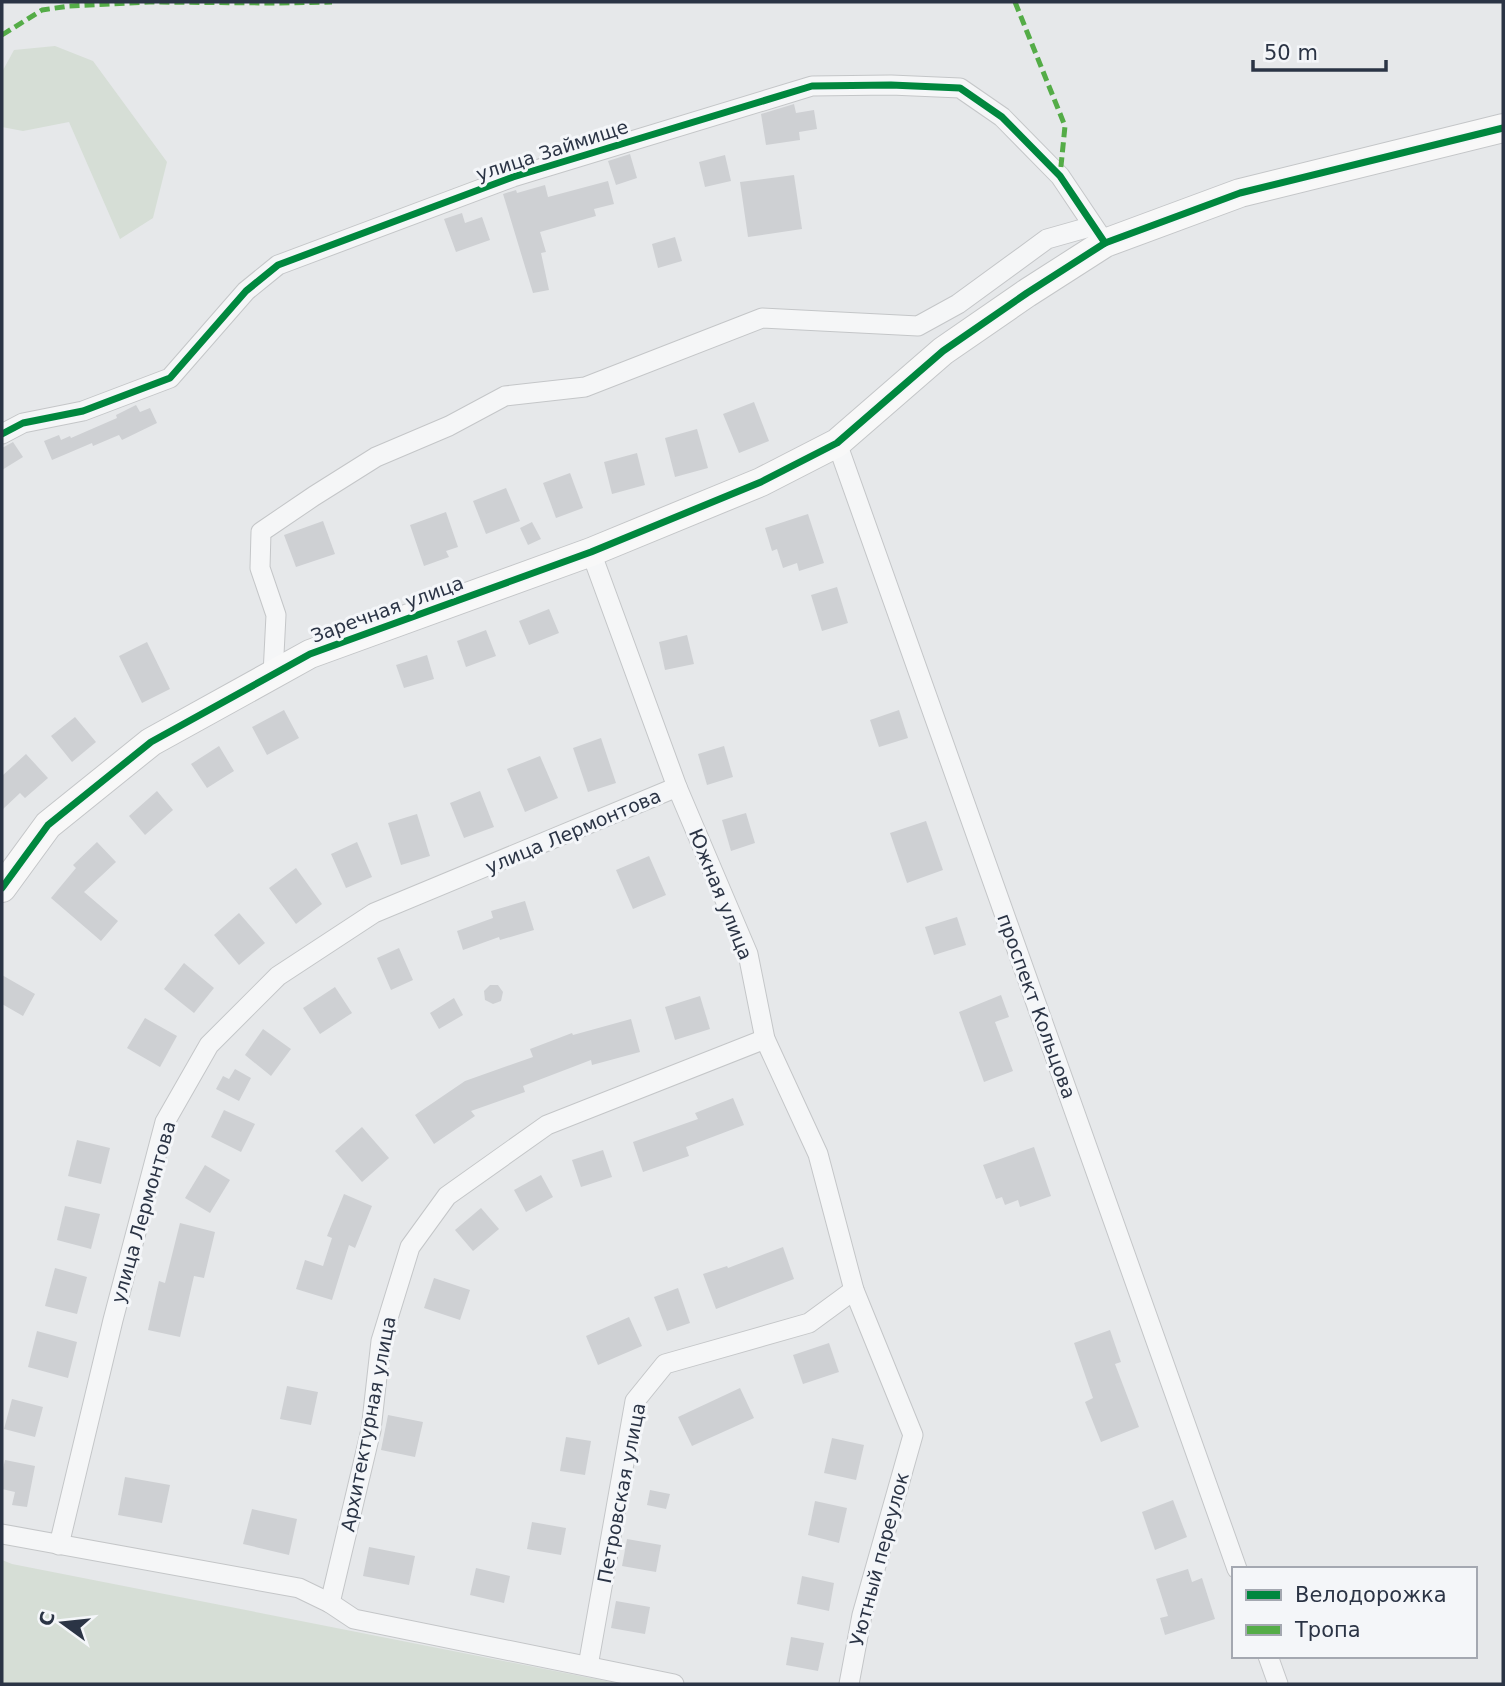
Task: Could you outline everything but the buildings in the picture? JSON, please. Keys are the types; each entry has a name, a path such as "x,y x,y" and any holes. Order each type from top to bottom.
{"street":[{"name":"улица Займище","path":"2,434 23,423 83,411 170,378 246,291 278,265 513,177 812,86 960,88 1002,117 1060,176 1099,235"},
{"name":"Заречная улица","path":"2,888 48,825 151,741 310,654 590,552 761,482 837,443 943,351 1027,293 1099,235 1240,194 1503,130"},
{"path":"273,674 276,615 260,568 261,533 376,457 449,426 505,396 585,387 762,318 918,326 958,304 1047,239 1099,235"},
{"name":"проспект Кольцова","path":"837,443 1236,1567"},
{"name":"Южная улица","path":"590,552 677,787 748,954 765,1039 818,1154 854,1290 913,1435"},
{"name":"улица Лермонтова","path":"59,1545 113,1320 165,1122 209,1045 278,976 374,914 677,787"},
{"name":"Архитектурная улица","path":"330,1603 371,1430 381,1341 411,1247 447,1196 547,1125 765,1039"},
{"name":"Петровская улица","path":"588,1666 635,1401 665,1364 809,1324 854,1290"},
{"name":"Уютный переулок","path":"849,1684 862,1615 913,1435"},
{"path":"2,1534 299,1588 330,1603 354,1619 674,1684"},
{"path":"1269,1658 1278,1684"}],"shaded area":[{"path":"55,46 93,61 167,162 153,218 120,239 69,122 23,131 2,127 2,72 14,50"},
{"path":"2,1560 12,1564 621,1684 2,1684"}],"marked path":[{"path":"2,35 42,10 69,6 149,2 332,2"},
{"path":"1015,2 1065,126 1060,176"}],"cycle path":[{"path":"2,434 23,423 83,411 170,378 246,291 278,265 513,177 812,86 960,88 1002,117 1060,176 1105,243"},
{"path":"2,888 48,825 151,742 310,654 591,552 761,482 837,443 943,351 1105,243 1240,193 1503,128"}]}
